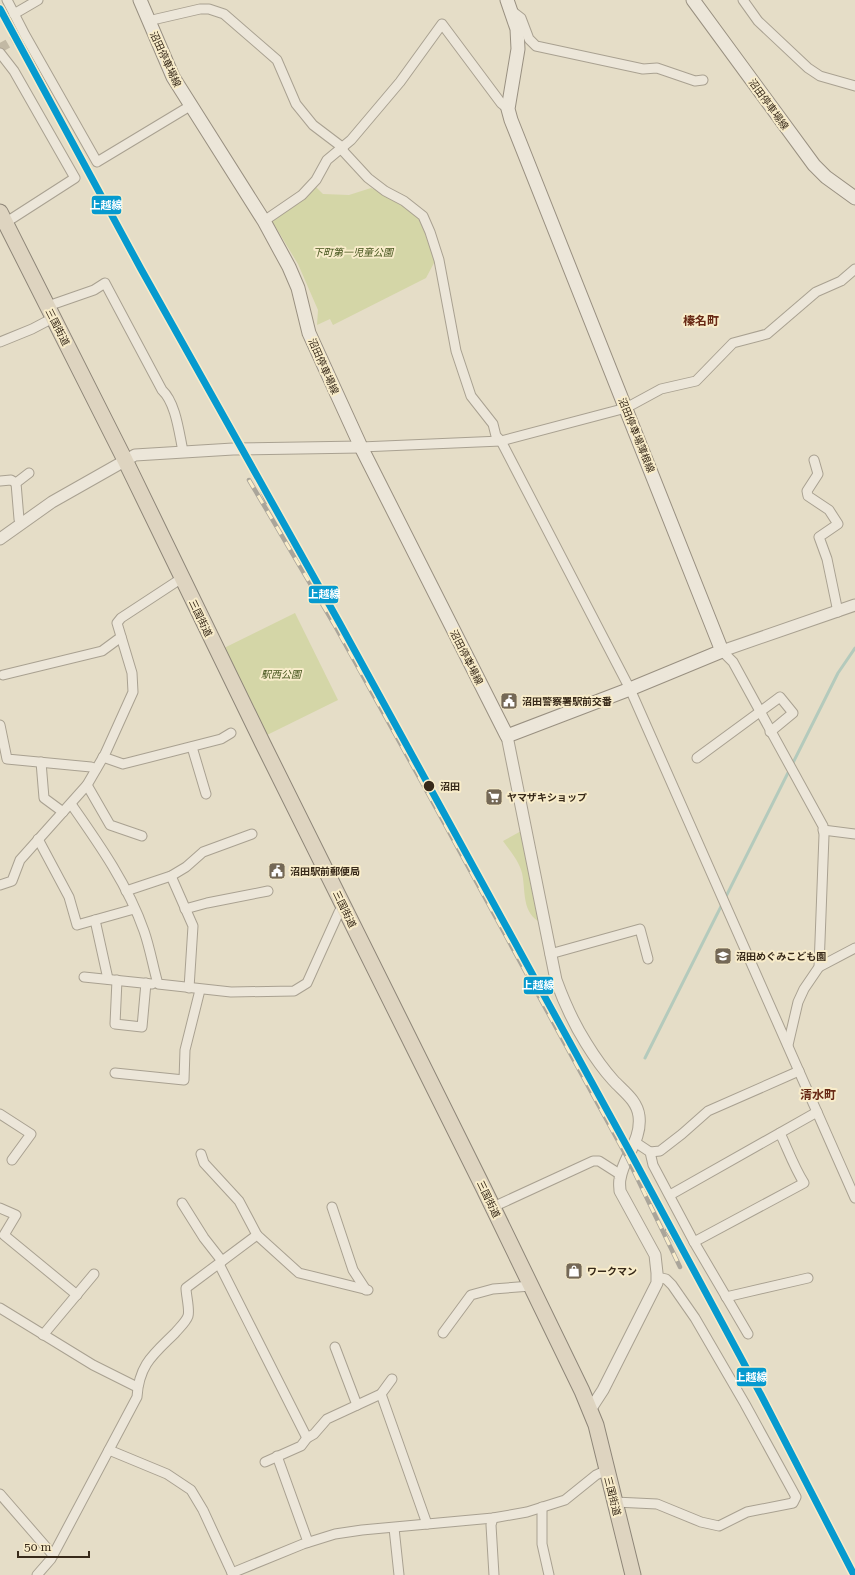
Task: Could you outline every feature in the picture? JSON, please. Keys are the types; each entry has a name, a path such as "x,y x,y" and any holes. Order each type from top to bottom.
{"highway":[{"name":"三国街道","path":"3,218 125,460 582,1390 596,1425 633,1575"}],"main road":[{"name":"沼田停車場線","path":"140,0 173,77 264,222 298,288 310,334 361,447 507,736"},
{"name":"沼田停車場線","path":"693,0 814,165 826,177 855,198"},
{"name":"沼田停車場薄根線","path":"509,6 518,29 518,49 508,108 539,193 722,651"},
{"path":"507,736 722,651"}],"street":[{"path":"7,0 23,36 97,162 190,106"},
{"path":"14,14 38,0"},
{"path":"743,0 758,21 808,68 820,76 855,86"},
{"path":"509,6 520,18 529,39 536,46 642,69 657,68 695,81 703,80"},
{"path":"148,21 200,9 209,9 224,14 277,60 296,104 313,125 342,147 344,152 368,178 385,191 404,201 423,216 439,260 456,351 471,396 493,424 496,436 501,441 630,688 855,1198"},
{"path":"264,222 302,195 316,180 327,160 351,140 400,82 442,24 501,103 508,108"},
{"path":"0,53 21,84 75,178 3,218"},
{"path":"0,539 52,502 135,455 241,448 361,447 501,441 626,408 661,389 696,381 733,342 767,334 816,292 841,282 855,269"},
{"path":"0,342 32,329 50,312 105,283 162,390 168,396 178,426 183,451"},
{"path":"814,460 818,474 807,491 808,496 829,510 838,524 819,537 827,559 838,612"},
{"path":"16,483 29,473"},
{"path":"0,481 11,480 16,483"},
{"path":"16,483 19,519 21,524"},
{"path":"0,886 12,881 20,860 87,785 103,757 133,692 132,673 117,623 120,618 182,578"},
{"path":"819,967 822,826 733,662 722,651 855,605"},
{"path":"3,675 102,651 121,637"},
{"path":"697,758 780,697 794,713 770,732"},
{"path":"0,725 7,759 91,767 96,769"},
{"path":"103,757 123,764 221,739 231,733"},
{"path":"507,736 552,968 560,992 586,1043 613,1079 626,1092 636,1107 639,1116 639,1133 621,1175 620,1191 654,1255 657,1283 603,1390 590,1410"},
{"path":"192,747 206,794"},
{"path":"41,762 44,798 63,812"},
{"path":"87,785 110,825 142,836"},
{"path":"71,804 109,859 126,891 144,931 158,984"},
{"path":"823,830 855,834"},
{"path":"126,891 171,876 186,867 203,852 252,834"},
{"path":"38,839 69,897 77,925 134,909"},
{"path":"171,876 193,926 188,988"},
{"path":"185,909 207,902 268,891"},
{"path":"84,977 158,984 200,990 231,992 294,991 301,988 306,983 338,912 344,906"},
{"path":"95,920 113,980 115,1024 142,1027 146,983"},
{"path":"550,954 640,929 648,959"},
{"path":"788,1046 798,1002 804,989 819,967 855,948"},
{"path":"115,1073 184,1080 185,1050 200,990"},
{"path":"635,1142 650,1152 660,1151 708,1111 799,1071"},
{"path":"670,1195 817,1112"},
{"path":"0,1114 30,1134 12,1160"},
{"path":"694,1242 804,1183 794,1167 793,1159 780,1133"},
{"path":"650,1152 653,1165 694,1242 748,1334"},
{"path":"201,1154 204,1163 239,1201 257,1235 299,1273 367,1290 353,1270 332,1207"},
{"path":"493,1207 593,1161 599,1161 621,1175"},
{"path":"182,1203 221,1262 307,1438"},
{"path":"0,1208 16,1215 4,1235 77,1295"},
{"path":"37,1575 53,1555 137,1397 137,1387 142,1371 148,1360 184,1323 188,1315 186,1288 257,1235"},
{"path":"43,1335 94,1274"},
{"path":"615,1502 657,1504 701,1522 719,1526 747,1512 793,1504 796,1497 745,1404 695,1318 672,1284 657,1277"},
{"path":"726,1297 808,1278"},
{"path":"443,1333 472,1295 493,1289 531,1286"},
{"path":"0,1308 93,1365 137,1387"},
{"path":"335,1347 357,1405"},
{"path":"265,1462 301,1446 307,1438 314,1434 327,1419 381,1394 392,1379"},
{"path":"381,1394 427,1524"},
{"path":"108,1450 167,1474 191,1490 203,1510 233,1574 308,1542 350,1532 492,1518 542,1507 564,1500 596,1475 607,1470"},
{"path":"277,1456 308,1542"},
{"path":"0,1494 53,1555"},
{"path":"542,1507 542,1544 549,1575"},
{"path":"492,1518 491,1525 494,1575"},
{"path":"394,1528 399,1575"}],"green space":[{"name":"下町第一児童公園","path":"316,187 323,194 349,195 371,188 383,193 411,211 420,220 435,261 426,278 333,325 330,319 317,325 318,310 298,264 272,221"},
{"name":"駅西公園","path":"295,613 338,700 267,735 224,648"},
{"path":"523,830 542,923 535,919 527,908 521,869 503,841"}],"waterway":[{"path":"645,1058 838,673 855,648"}],"tunnel":[{"path":"0,48 21,36"}],"railway":[{"path":"253,469 267,502"},
{"path":"249,480 334,624 425,788 628,1159 680,1267"},
{"path":"667,1230 685,1256"}],"transit line":[{"name":"上越線","path":"0,9 141,269 339,622 630,1152 761,1395 854,1575"}],"place":[{"name":"沼田警察署駅前交番","path":"509,701"},
{"name":"沼田","path":"429,786"},
{"name":"ヤマザキショップ","path":"494,797"},
{"name":"沼田駅前郵便局","path":"277,871"},
{"name":"沼田めぐみこども園","path":"723,956"},
{"name":"ワークマン","path":"574,1271"}],"district":[{"name":"榛名町","path":"701,321"},
{"name":"清水町","path":"818,1095"}]}
